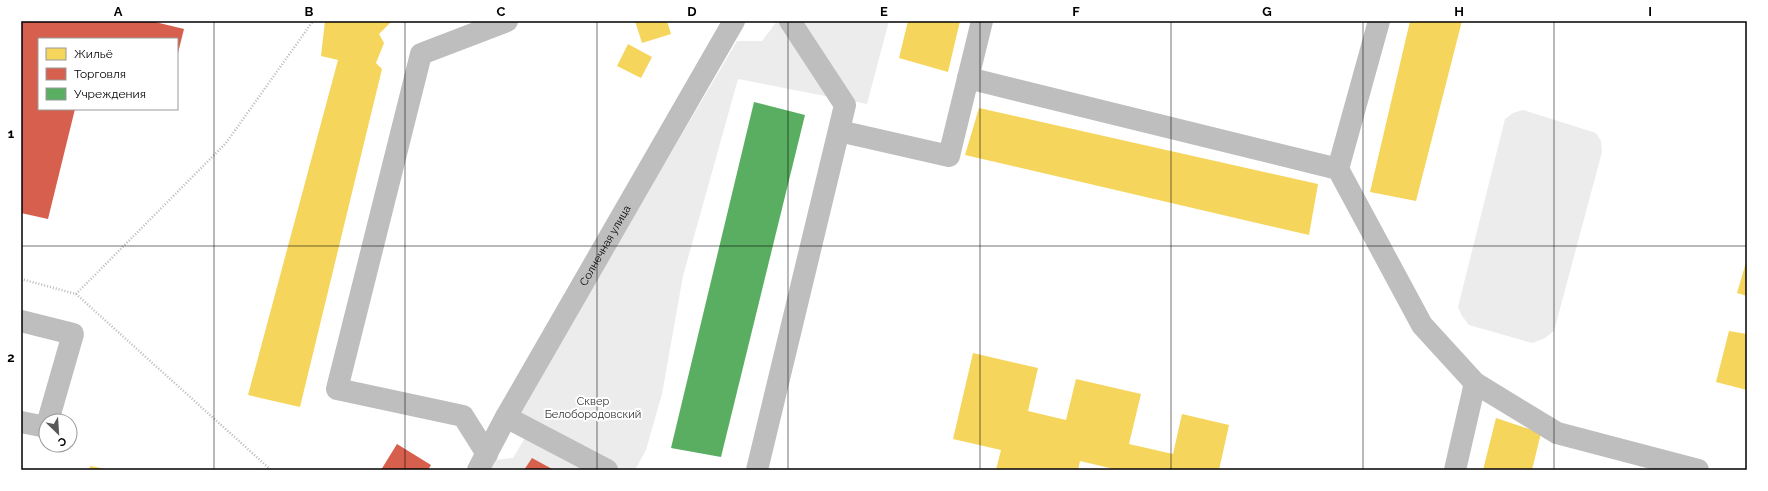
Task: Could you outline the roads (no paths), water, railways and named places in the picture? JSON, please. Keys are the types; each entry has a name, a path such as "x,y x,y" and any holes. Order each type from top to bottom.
{"street":[{"path":"482,462 463,416 337,389 421,54 507,21"},
{"name":"Солнечная улица","path":"482,462 506,417 734,21"},
{"path":"757,470 845,105 790,21"},
{"path":"839,131 949,156 982,21"},
{"path":"1379,21 1338,169 1422,325 1475,383 1557,433 1698,470"},
{"path":"968,78 1338,169"},
{"path":"21,321 73,334 50,413"},
{"path":"1455,470 1475,383"},
{"path":"506,417 607,470"},
{"path":"21,422 38,426"}],"park label":[{"name":"Сквер Белобородовский","path":"593,407"}]}
